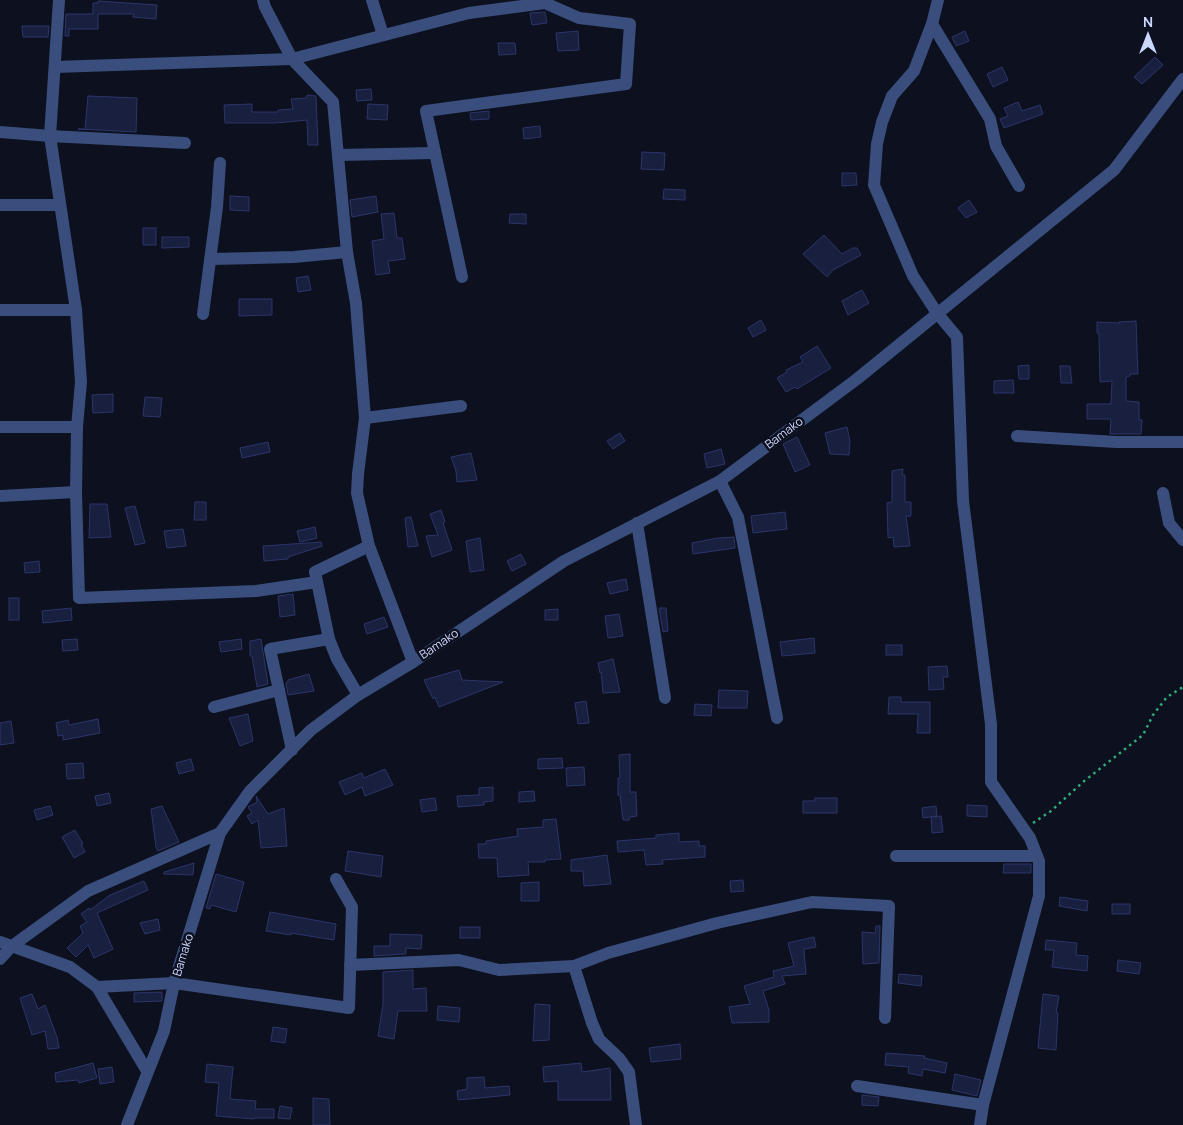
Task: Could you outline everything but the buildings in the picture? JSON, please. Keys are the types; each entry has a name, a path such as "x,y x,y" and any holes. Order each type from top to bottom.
{"street":[{"path":"59,0 50,136 76,310 81,382 77,427 76,492 79,598 256,591 317,582"},
{"path":"263,0 292,59 333,102 347,252 356,303 365,418 357,493 369,546 413,662"},
{"path":"372,0 383,35"},
{"path":"938,0 932,24 914,71 892,96 882,122 877,144 874,185 913,276 937,313 957,337 963,501 991,724 991,782 1030,838 1039,861 1039,896 983,1105 980,1125"},
{"path":"55,67 292,59 469,13 546,3 579,18 630,24 626,84 426,111 462,277"},
{"path":"932,24 990,119 996,146 1019,186"},
{"name":"Bamako","path":"127,1125 164,1031 174,983 220,834 250,791 311,730 358,695 413,662 564,561 720,480 857,379 1114,170 1183,79"},
{"path":"0,132 185,142"},
{"path":"338,155 435,153"},
{"path":"203,314 217,207 220,163"},
{"path":"0,205 60,205"},
{"path":"211,259 294,257 347,252"},
{"path":"0,310 76,310"},
{"path":"365,418 461,406"},
{"path":"0,427 77,427"},
{"path":"1017,436 1116,442 1183,442"},
{"path":"720,480 738,517 777,718"},
{"path":"0,496 76,492"},
{"path":"1164,493 1169,523 1183,540"},
{"path":"637,523 665,698"},
{"path":"358,695 328,639 315,572 369,546"},
{"path":"292,750 270,649 328,639"},
{"path":"214,707 279,690"},
{"path":"0,960 12,946 88,891 220,834"},
{"path":"896,856 1037,856"},
{"path":"97,987 174,983 349,1008 352,907 336,879"},
{"path":"350,965 459,960 499,970 574,966 608,953 716,923 812,902 889,906 885,1018"},
{"path":"0,942 70,967 97,987 147,1071"},
{"path":"574,966 592,1023 599,1038 619,1058 629,1072 636,1125"},
{"path":"857,1086 983,1105"}],"path":[{"path":"1024,829 1051,811 1083,782 1142,735 1153,715 1167,697 1183,687"}]}
